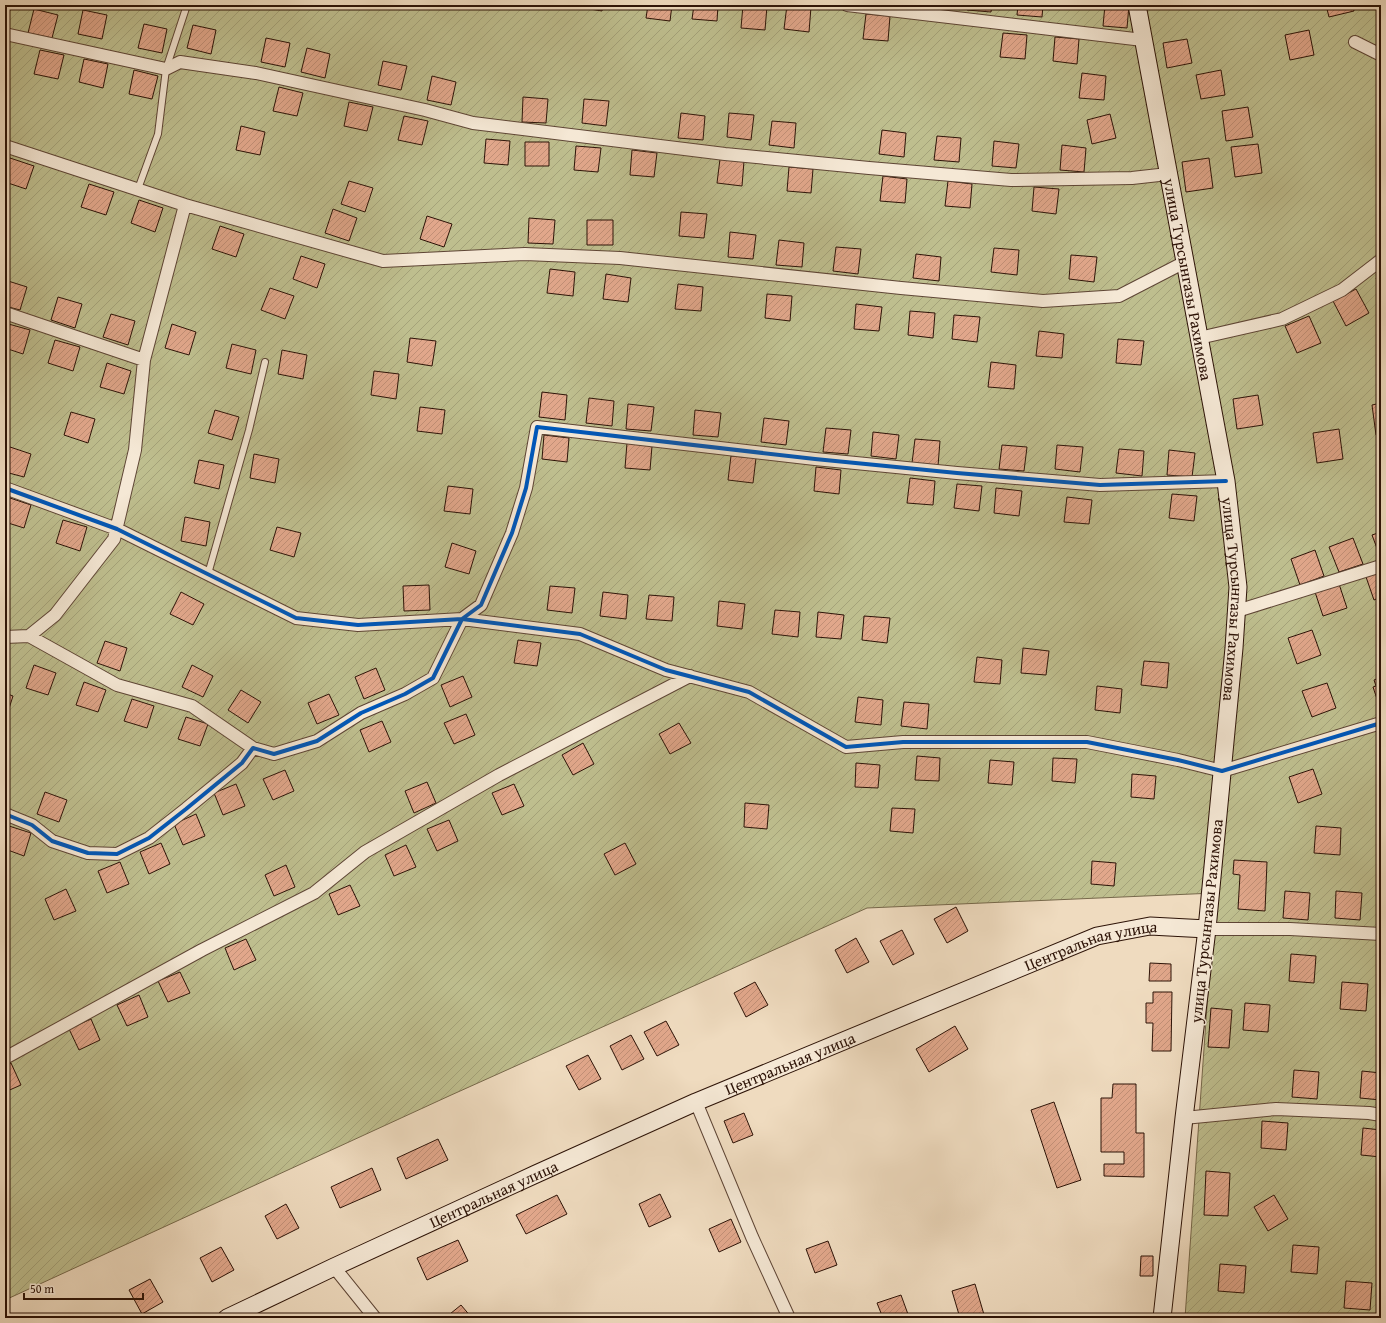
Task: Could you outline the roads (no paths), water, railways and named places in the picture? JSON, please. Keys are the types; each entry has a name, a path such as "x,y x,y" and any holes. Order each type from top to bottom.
{"street":[{"path":"847,5 1143,40"},
{"name":"улица Турсынгазы Рахимова","path":"1137,5 1226,481 1238,587 1207,929 1162,1318"},
{"path":"5,34 166,69 180,62 249,72 425,110 473,123 725,154 1011,180 1132,178 1168,174"},
{"path":"1355,42 1381,55"},
{"path":"5,146 185,205 383,261 525,254 620,258 901,288 1043,301 1119,296 1185,262"},
{"path":"29,636 55,616 114,539 135,450 144,360 185,205"},
{"path":"1199,338 1282,319 1342,290 1381,260"},
{"path":"5,313 144,360"},
{"path":"5,637 29,636 117,685 192,706 253,748 274,754 317,741 361,713 405,694 433,678 462,619 481,605 512,533 526,488 537,427 815,459 1100,485 1226,481"},
{"path":"5,488 117,529 296,618 358,625 462,619 580,634 666,670 749,692 846,747 904,742 1087,742 1178,760 1222,771 1381,723"},
{"path":"1237,611 1381,566"},
{"path":"5,1058 202,950 314,893 366,852 499,775 690,676"},
{"path":"5,814 32,825 52,841 88,853 117,854 149,838 242,763 253,748"},
{"name":"Центральная улица","path":"227,1318 334,1267 696,1102 1097,936 1150,926 1207,929 1290,929 1381,934"},
{"path":"696,1102 752,1237 789,1318"},
{"path":"1184,1118 1276,1109 1369,1113 1381,1115"},
{"path":"334,1267 376,1318"}],"lane":[{"path":"138,190 158,134 166,69 187,5"},
{"path":"208,574 249,430 265,362"}]}
